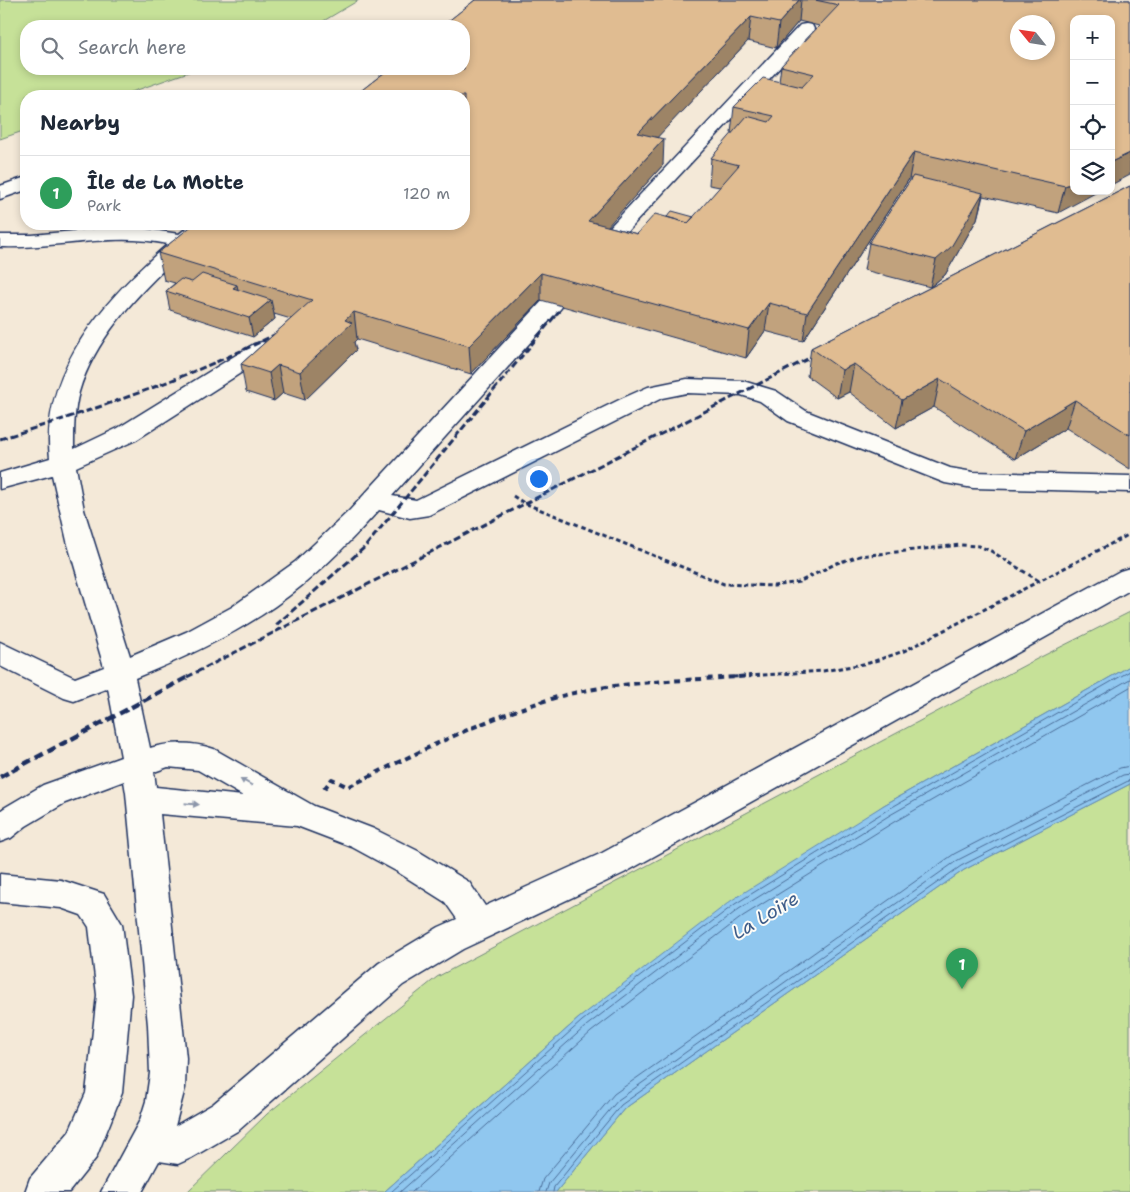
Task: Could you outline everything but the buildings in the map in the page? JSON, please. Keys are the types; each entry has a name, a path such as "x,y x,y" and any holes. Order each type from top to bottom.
{"lane":[{"path":"598,251 806,29"},
{"path":"0,193 20,185"},
{"path":"0,241 55,240 121,230"},
{"path":"164,230 194,232"},
{"path":"120,1192 137,1167 158,1118 167,1089 167,1050 151,862 138,763 108,630 65,483 60,420 67,392 89,345 145,277 194,232"},
{"path":"0,653 74,690 154,660 205,636 266,599 317,558 374,500 553,303"},
{"path":"0,481 63,464 127,434 262,349"},
{"path":"374,500 410,509 420,509 629,404 656,392 687,386 743,388 762,394 797,416 945,475 973,480 1130,484"},
{"path":"148,1141 178,1145 226,1117 391,974 451,938 613,863 1130,578"},
{"path":"0,829 15,817 54,794 138,763 168,755 203,758 303,815 362,838 407,861 442,882 457,892 480,926"},
{"path":"143,800 303,815"},
{"path":"0,888 61,894 92,904 105,924 114,995 104,1093 83,1146 44,1192"}],"path":[{"path":"482,477 524,503 724,584 774,586 799,582 837,563 860,556 960,545 979,546 991,550 1039,581"},
{"path":"303,815 332,779 348,787 414,754 481,725 555,698 591,690 636,684 823,671 869,664 904,651 1130,534"}],"green space":[{"path":"0,0 359,0 325,20 20,20 20,75 180,75 137,90 20,90 20,132 0,139"},
{"path":"1130,612 1130,666 884,805 579,1018 384,1192 187,1192 267,1114 437,977 1029,663"},
{"path":"1130,784 1130,1192 556,1192 624,1109 964,870"}],"water":[{"name":"La Loire","path":"1130,666 1130,784 964,870 624,1109 556,1192 384,1192 579,1018 732,900 884,805"}],"railway":[{"path":"276,625 365,547 559,311"},
{"path":"0,439 144,391 214,363 282,331"},
{"path":"187,677 821,352"},
{"path":"0,777 190,676"}],"place":[{"name":"Île de La Motte","path":"962,989"}]}
